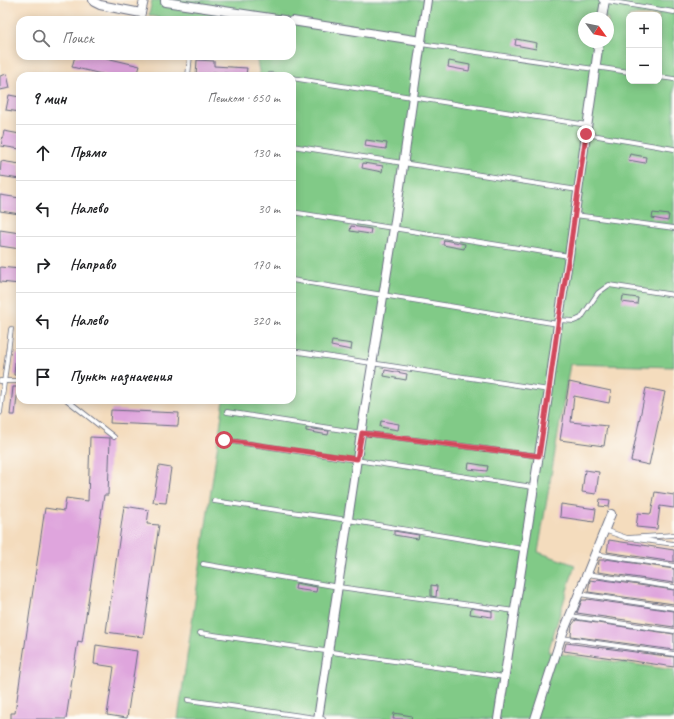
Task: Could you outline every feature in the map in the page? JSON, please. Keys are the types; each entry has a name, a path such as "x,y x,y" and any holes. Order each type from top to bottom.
{"street":[{"path":"93,0 100,5 139,16"},
{"path":"143,16 144,0"},
{"path":"165,0 165,2 258,16"},
{"path":"319,719 357,459 404,163 427,0"},
{"path":"603,12 604,0"},
{"path":"296,22 421,42"},
{"path":"498,719 569,256 598,48"},
{"path":"535,719 561,638 611,514"}],"lane":[{"path":"604,0 674,12"},
{"path":"421,42 626,72"},
{"path":"188,72 190,60"},
{"path":"662,77 674,79"},
{"path":"296,79 413,96 587,125"},
{"path":"586,134 674,148"},
{"path":"296,147 578,190"},
{"path":"296,213 569,256"},
{"path":"575,215 674,228"},
{"path":"296,281 382,296 558,322 574,321 581,318 598,292 609,285 674,296"},
{"path":"0,413 2,381 11,329"},
{"path":"296,352 549,390"},
{"path":"2,381 16,381"},
{"path":"73,404 114,437"},
{"path":"227,412 362,433 539,456"},
{"path":"224,440 357,459 533,487"},
{"path":"214,501 348,520 523,549"},
{"path":"604,530 627,538 674,544"},
{"path":"627,538 674,535"},
{"path":"595,554 674,566"},
{"path":"203,564 339,587 515,611"},
{"path":"587,574 674,587"},
{"path":"578,594 674,608"},
{"path":"570,616 674,631"},
{"path":"200,633 505,677"},
{"path":"561,638 674,654"},
{"path":"188,700 319,719"}],"green space":[{"path":"152,0 674,0 674,367 570,364 538,552 575,565 548,652 674,670 674,719 178,719 223,404 296,404 296,72 259,72 257,60 296,60 296,16 149,15"}],"building":[{"path":"516,39 537,43 536,49 515,45"},
{"path":"74,60 115,60 140,66 138,72 93,72 72,67"},
{"path":"197,60 214,61 214,66 247,68 246,72 196,72"},
{"path":"449,61 470,65 469,71 448,67"},
{"path":"7,74 10,88 0,90 0,76"},
{"path":"9,95 16,96 16,111 6,110"},
{"path":"4,131 16,133 16,148 1,146"},
{"path":"366,140 387,143 386,149 365,146"},
{"path":"630,154 646,157 645,163 628,160"},
{"path":"1,161 16,163 16,178 0,176"},
{"path":"363,163 383,166 382,172 362,168"},
{"path":"0,195 16,197 16,213 0,211"},
{"path":"653,213 669,215 668,221 652,218"},
{"path":"351,226 371,229 370,234 350,231"},
{"path":"0,230 16,232 16,248 0,246"},
{"path":"444,240 465,244 464,249 443,245"},
{"path":"0,267 16,269 16,284 0,282"},
{"path":"623,296 638,298 637,304 622,302"},
{"path":"332,341 352,344 351,350 331,346"},
{"path":"16,354 16,375 14,375"},
{"path":"385,370 407,374 406,380 384,376"},
{"path":"569,382 611,391 609,403 574,396 571,422 607,426 604,446 560,440"},
{"path":"13,387 16,387 15,415 10,415"},
{"path":"646,388 665,392 649,465 631,461"},
{"path":"111,410 179,413 178,426 110,423"},
{"path":"381,421 399,424 398,430 380,427"},
{"path":"306,428 329,431 328,435 306,431"},
{"path":"90,437 110,438 108,495 104,495 82,642 78,641 66,719 11,719 11,713 15,713 45,508 64,511 66,498 88,501"},
{"path":"469,463 488,466 487,471 468,469"},
{"path":"159,466 171,468 166,503 153,502"},
{"path":"585,470 599,472 596,494 582,492"},
{"path":"655,492 674,495 674,508 660,506 657,529 636,527 638,513 651,514"},
{"path":"600,499 610,500 609,507 599,506"},
{"path":"561,504 596,509 594,522 560,517"},
{"path":"124,506 149,510 147,524 159,525 143,637 106,632"},
{"path":"394,531 419,535 418,539 394,535"},
{"path":"609,540 674,550 674,562 607,552"},
{"path":"606,559 674,569 674,583 598,572 599,560"},
{"path":"597,579 674,590 674,604 588,592 590,580 596,581"},
{"path":"296,583 317,587 316,592 295,589"},
{"path":"431,585 437,586 436,597 431,596"},
{"path":"587,599 674,611 674,627 577,613 582,600"},
{"path":"471,608 492,611 492,617 470,614"},
{"path":"576,620 674,634 674,650 571,636 572,625"},
{"path":"566,643 674,657 674,667 564,651"},
{"path":"96,645 137,651 127,718 107,715 114,667 94,664"},
{"path":"394,713 412,716 411,719 393,719"}],"route":[{"path":"224,440 357,459 362,433 539,456 586,134"}]}
